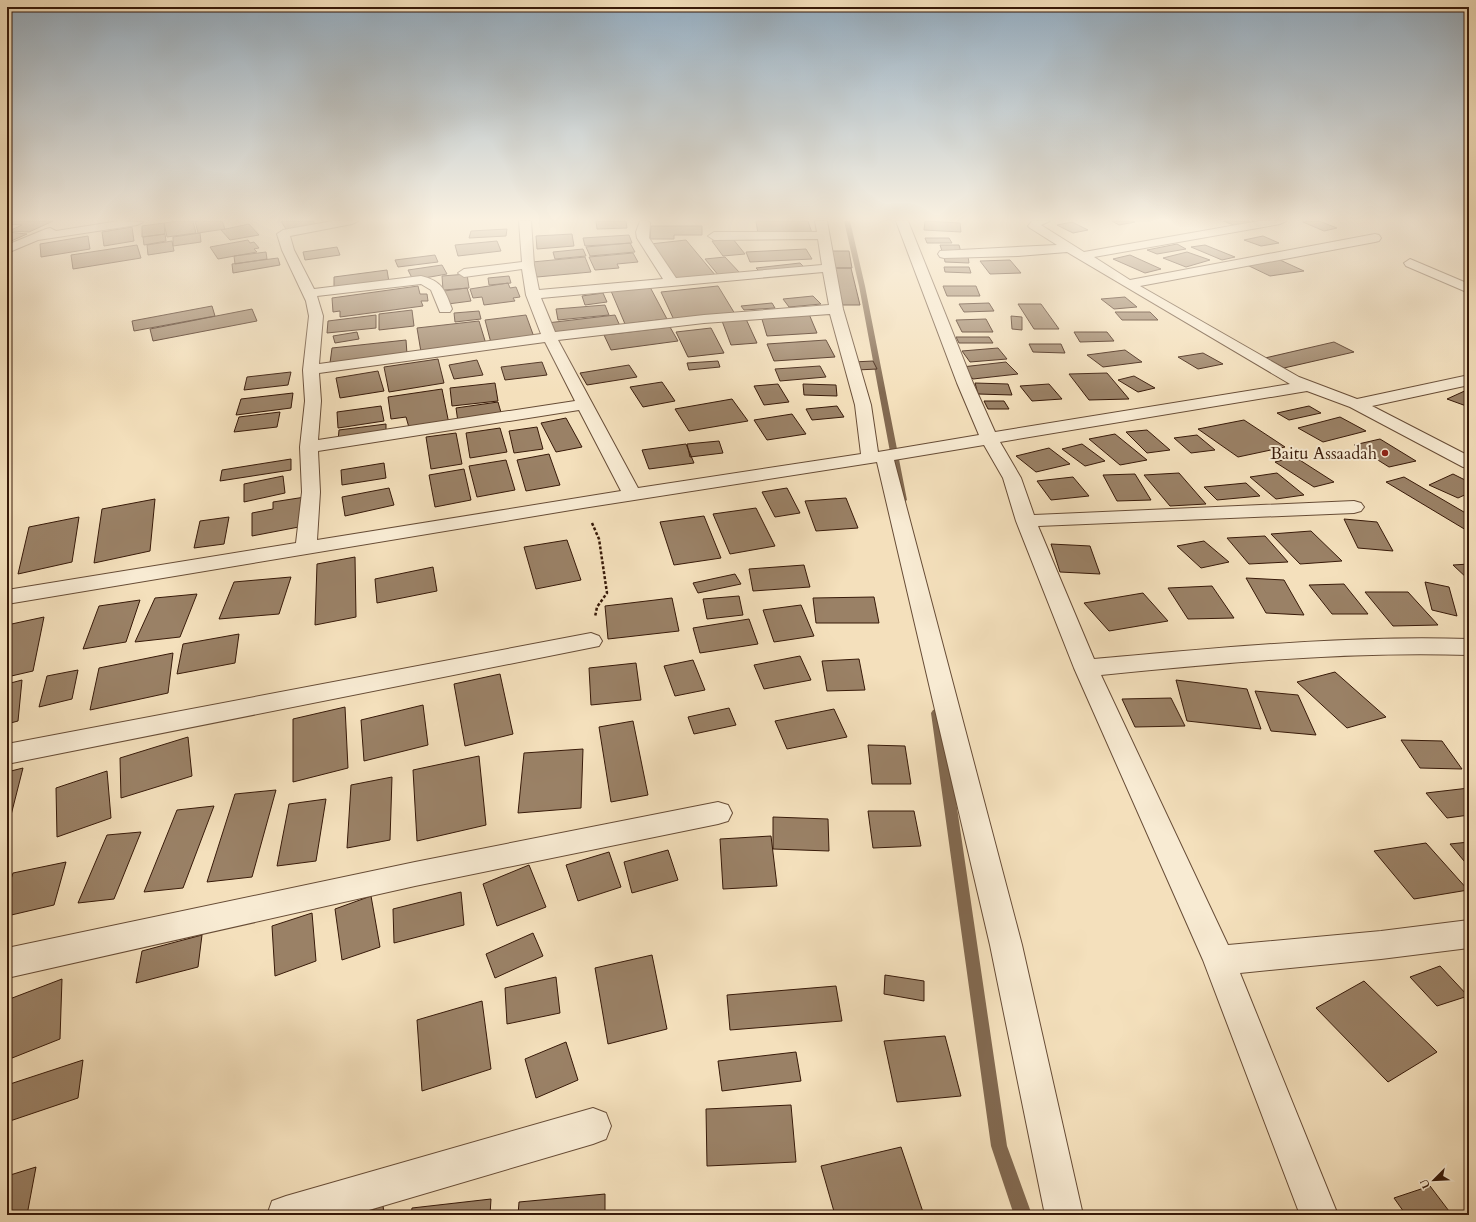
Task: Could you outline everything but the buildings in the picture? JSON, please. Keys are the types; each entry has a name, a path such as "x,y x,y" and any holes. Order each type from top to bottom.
{"street":[{"path":"302,278 313,301 316,316 311,370 313,401 309,447 311,492 306,548"},
{"path":"530,278 533,295 550,336 632,494"},
{"path":"669,278 672,282"},
{"path":"533,295 717,278"},
{"path":"832,278 836,308 863,405 882,456 1006,946 1064,1215"},
{"path":"924,278 962,376 982,440 1012,478 1026,521 1086,668 1219,960 1319,1215"},
{"path":"1118,278 1293,380 1356,404 1469,463"},
{"path":"1128,284 1160,278"},
{"path":"1444,278 1469,289"},
{"path":"310,293 425,280 435,284 445,309"},
{"path":"311,370 550,336 719,318 836,308"},
{"path":"1356,404 1469,380"},
{"path":"7,597 632,494 982,440 1307,386"},
{"path":"309,447 584,404"},
{"path":"1026,521 1354,507"},
{"path":"7,754 591,642"},
{"path":"1086,668 1226,655 1398,645 1469,647"},
{"path":"7,963 415,874 718,813"},
{"path":"1219,960 1381,945 1469,934"},
{"path":"286,1215 593,1126"}],"path":[{"path":"583,502 599,539 607,593 597,607 591,642"}],"waterway":[{"path":"860,278 903,500"},
{"path":"937,713 999,1146 1023,1215"}],"place":[{"name":"Baitu Assaadah","path":"1385,453"}]}
